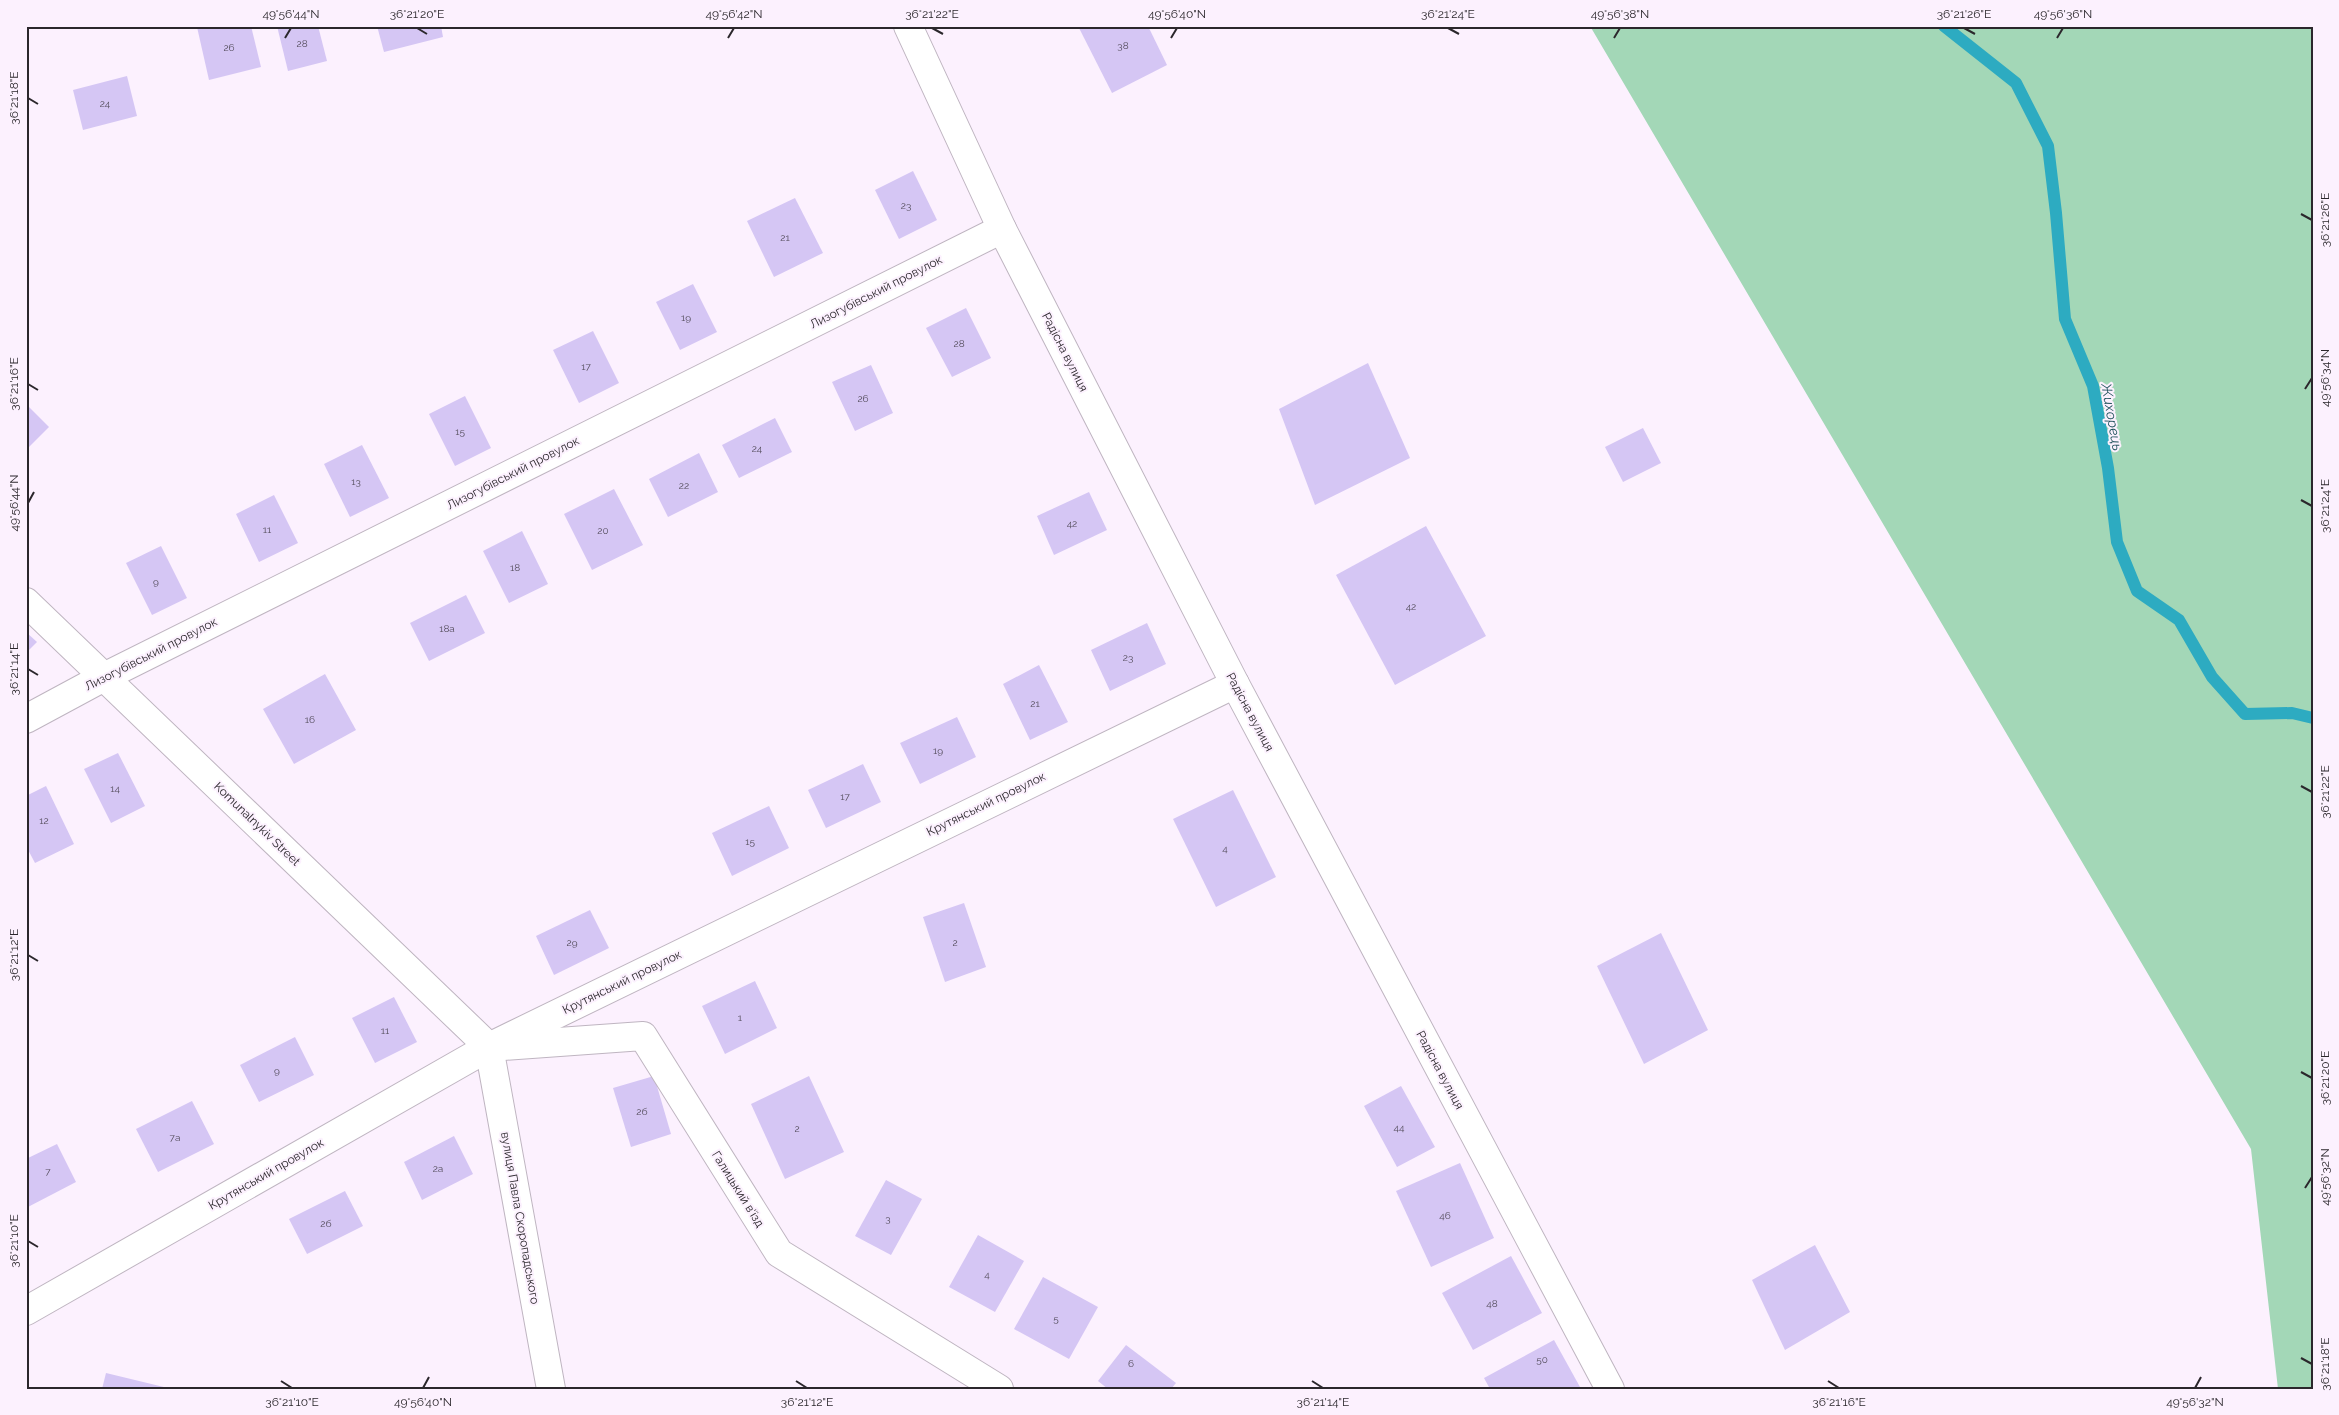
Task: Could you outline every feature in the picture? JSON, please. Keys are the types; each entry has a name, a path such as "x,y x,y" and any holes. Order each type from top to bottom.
{"street":[{"name":"Радісна вулиця","path":"908,26 1002,229 1235,684 1610,1389"},
{"name":"Лизогубівський провулок","path":"26,719 104,677 1002,229"},
{"name":"Komunalnykiv Street","path":"26,602 489,1047"},
{"name":"Крутянський провулок","path":"26,1311 489,1047 1235,684"},
{"name":"Галицький в'їзд","path":"489,1047 643,1036 778,1253 999,1389"},
{"name":"вулиця Павла Скоропадського","path":"489,1047 551,1389"}],"green space":[{"path":"1590,26 2313,26 2313,1389 2278,1389 2251,1149"}],"building":[{"path":"251,26 261,67 209,80 197,27"},
{"path":"277,26 318,26 327,61 288,71"},
{"path":"377,26 441,26 443,37 384,52"},
{"path":"1078,26 1148,26 1167,65 1112,93"},
{"path":"127,76 137,116 83,130 73,90"},
{"path":"913,171 937,220 899,239 875,190"},
{"path":"795,198 823,253 774,277 747,221"},
{"path":"693,284 717,332 680,350 656,302"},
{"path":"966,308 991,358 952,377 926,328"},
{"path":"593,331 619,383 579,403 553,350"},
{"path":"1368,363 1410,458 1315,505 1279,409"},
{"path":"871,365 893,413 855,431 832,382"},
{"path":"465,396 491,448 455,466 429,414"},
{"path":"26,404 49,427 26,450"},
{"path":"775,418 792,452 739,478 722,445"},
{"path":"1643,428 1661,463 1623,482 1605,447"},
{"path":"362,445 389,498 350,517 324,464"},
{"path":"699,453 718,492 668,517 649,479"},
{"path":"614,489 643,545 592,570 564,514"},
{"path":"1089,492 1107,530 1054,555 1037,516"},
{"path":"274,495 298,543 259,562 236,514"},
{"path":"1426,526 1486,636 1395,685 1336,575"},
{"path":"522,531 548,584 509,603 483,551"},
{"path":"161,546 187,598 152,615 126,563"},
{"path":"466,595 485,633 429,661 410,623"},
{"path":"1147,623 1166,664 1110,691 1091,650"},
{"path":"26,632 37,642 26,653"},
{"path":"1039,665 1068,722 1030,740 1003,684"},
{"path":"325,674 356,730 294,764 263,709"},
{"path":"957,717 976,757 920,784 900,743"},
{"path":"118,753 145,806 111,823 84,769"},
{"path":"863,764 881,802 826,828 808,790"},
{"path":"46,786 74,844 35,863 26,846 26,796"},
{"path":"1233,790 1276,877 1216,907 1173,819"},
{"path":"769,806 789,848 732,876 712,833"},
{"path":"964,903 986,967 945,982 923,917"},
{"path":"590,910 609,948 554,975 536,936"},
{"path":"1661,933 1708,1030 1644,1064 1597,966"},
{"path":"755,981 777,1028 725,1054 702,1006"},
{"path":"394,997 417,1042 375,1063 352,1018"},
{"path":"295,1037 314,1075 259,1102 240,1065"},
{"path":"654,1076 671,1134 631,1147 613,1088"},
{"path":"809,1076 844,1152 785,1179 751,1104"},
{"path":"1401,1086 1435,1147 1397,1167 1364,1106"},
{"path":"192,1101 214,1144 158,1172 136,1129"},
{"path":"454,1136 473,1174 422,1200 404,1162"},
{"path":"57,1144 76,1182 26,1208 26,1159"},
{"path":"1460,1163 1494,1238 1431,1267 1396,1191"},
{"path":"886,1180 922,1199 891,1255 855,1236"},
{"path":"345,1191 363,1226 307,1254 289,1219"},
{"path":"978,1235 1024,1261 995,1312 949,1287"},
{"path":"1815,1245 1850,1312 1785,1350 1752,1280"},
{"path":"1511,1256 1542,1313 1473,1350 1442,1293"},
{"path":"1043,1277 1098,1307 1069,1359 1014,1329"},
{"path":"1554,1340 1580,1387 1577,1389 1490,1389 1484,1378"},
{"path":"1126,1345 1176,1383 1171,1389 1108,1389 1098,1381"},
{"path":"106,1373 168,1388 168,1389 102,1389"}],"waterway":[{"name":"Жихорець","path":"1944,26 2016,83 2048,146 2065,319 2093,386 2108,468 2117,542 2137,591 2179,620 2212,677 2245,714 2292,713 2313,718"}]}
